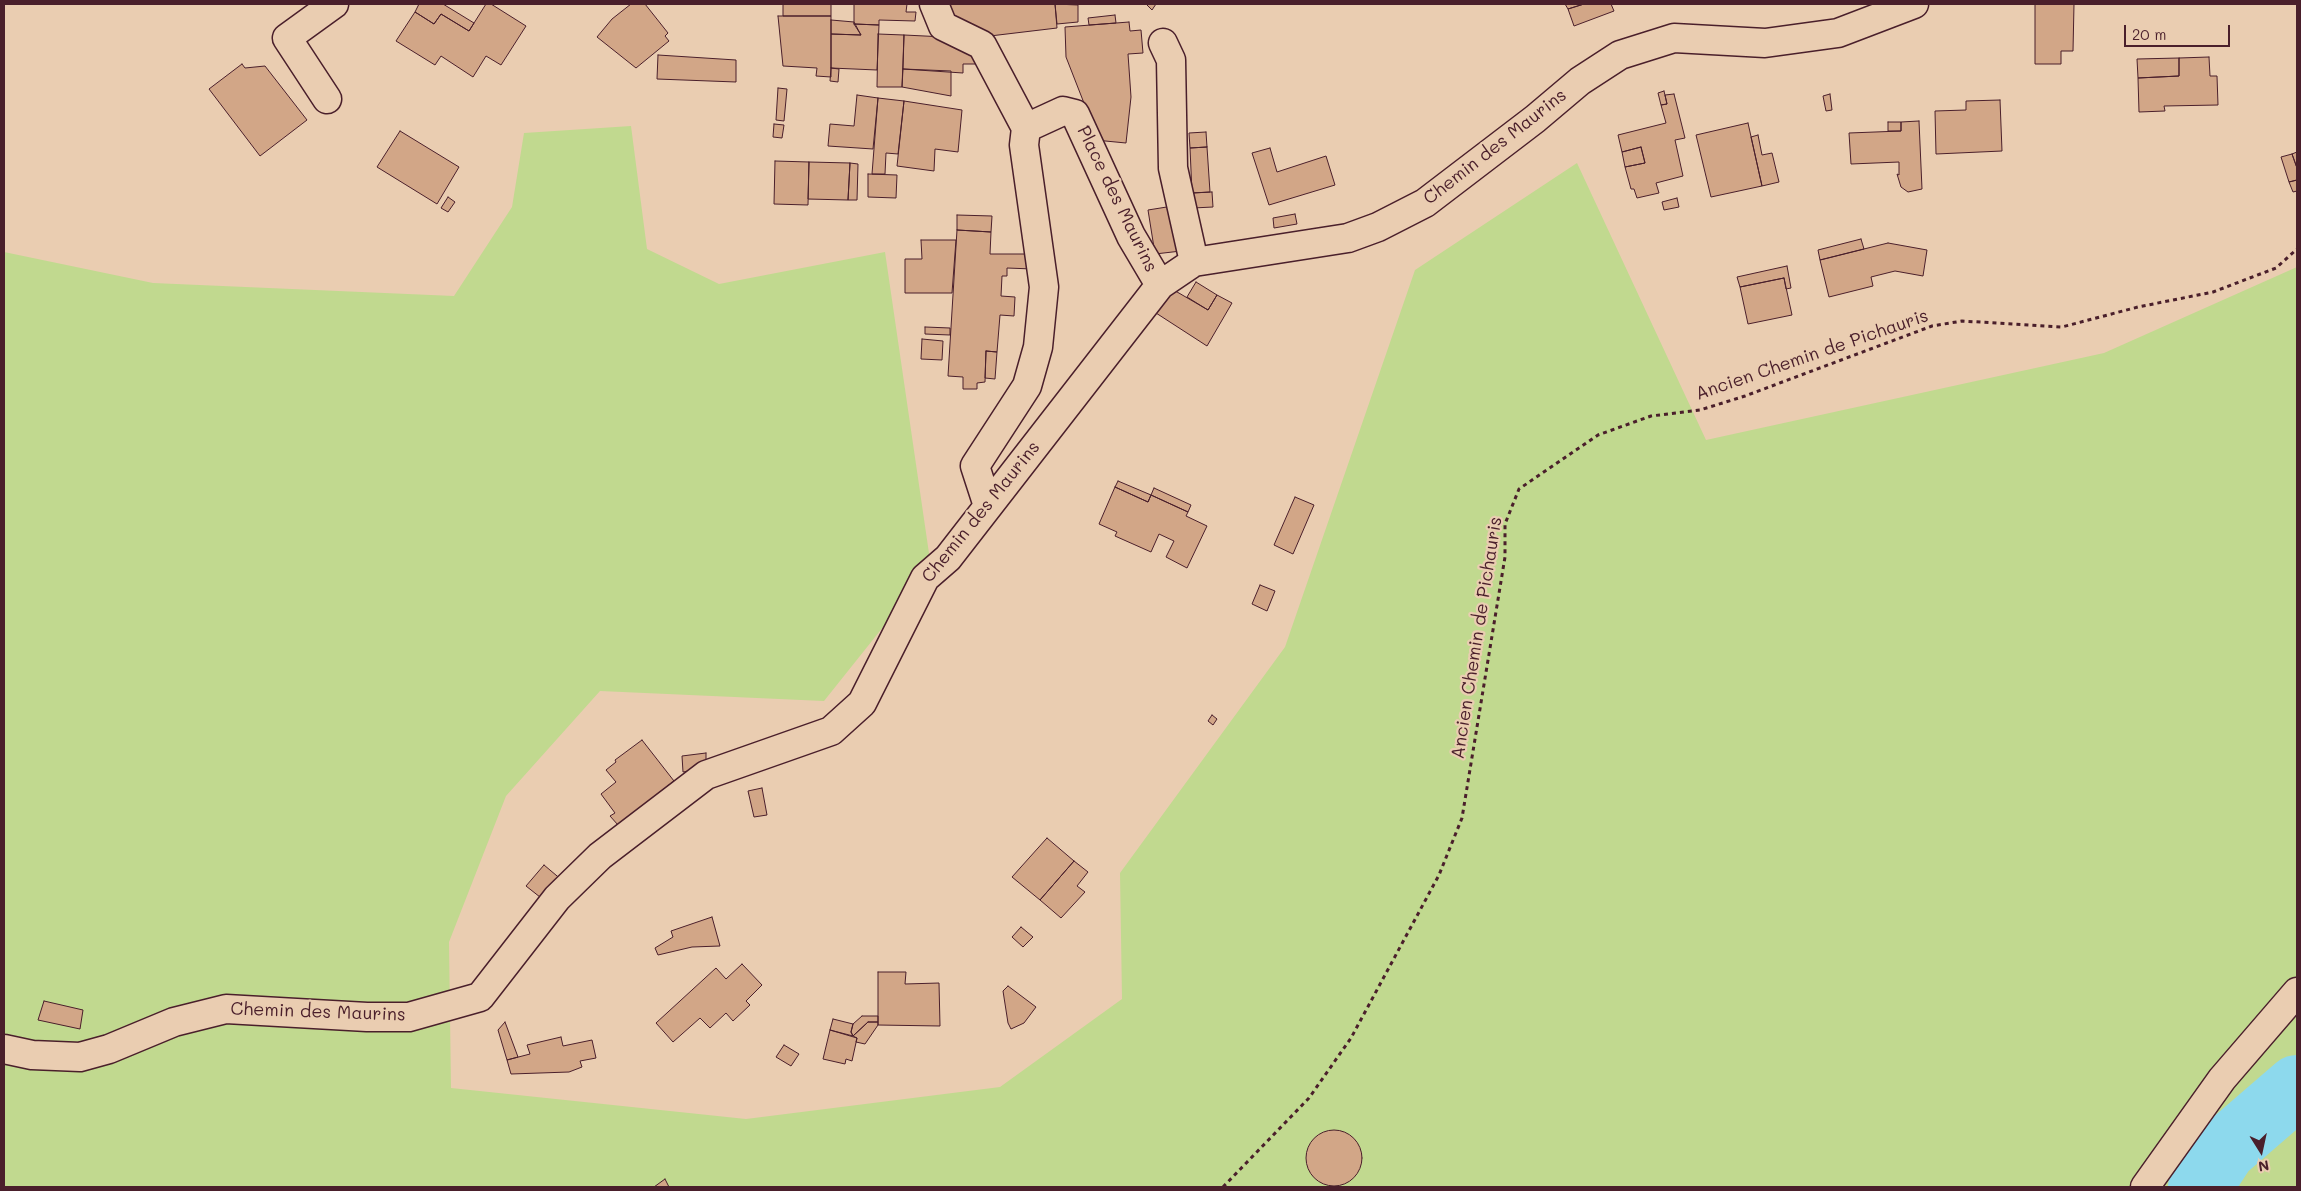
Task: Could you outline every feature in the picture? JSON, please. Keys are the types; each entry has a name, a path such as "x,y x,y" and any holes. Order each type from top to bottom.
{"street":[{"path":"327,99 287,38 334,4"},
{"path":"934,4 943,26 982,45 1026,128 1024,145 1044,287 1038,347 1027,386 975,466 988,506"},
{"name":"Chemin des Maurins","path":"4,1049 32,1054 80,1057 109,1049 174,1022 226,1009 367,1017 409,1017 480,997 556,898 607,850 706,775 831,731 862,703 925,578 948,558 1160,285 1194,262 1348,238 1378,227 1425,203 1535,119 1580,81 1620,55 1674,38 1765,43 1838,33 1914,4"},
{"path":"1163,43 1171,60 1173,168 1194,262"},
{"name":"Place des Maurins","path":"1026,128 1063,111 1075,114 1131,236 1160,285"},
{"path":"2145,1187 2222,1079 2297,992"}],"path":[{"name":"Ancien Chemin de Pichauris","path":"1223,1187 1308,1098 1351,1038 1439,875 1462,818 1505,557 1505,524 1518,489 1598,435 1652,416 1700,410 1745,396 1932,326 1962,321 2062,327 2138,307 2213,292 2276,268 2297,249"}],"green space":[{"path":"631,126 647,249 719,284 885,252 931,567 824,701 600,691 506,796 449,942 451,1088 746,1119 1000,1087 1122,999 1120,873 1285,647 1415,270 1577,163 1706,440 2104,353 2297,267 2297,1187 4,1187 4,252 153,283 454,296 512,207 524,133"}],"building":[{"path":"419,4 443,4 474,23 469,31 441,14 434,24 415,12"},
{"path":"486,4 491,4 526,26 501,65 486,56 473,77 441,56 435,65 396,41 415,12 434,24 441,14 469,31"},
{"path":"631,4 645,4 668,33 665,36 669,41 636,68 597,37 612,19"},
{"path":"783,4 831,4 831,16 783,16"},
{"path":"854,4 907,4 906,12 916,12 915,21 879,20 879,25 854,24"},
{"path":"941,4 1055,4 1057,28 990,36 989,33 955,24"},
{"path":"1055,4 1078,5 1078,22 1057,24"},
{"path":"1146,4 1156,4 1152,10"},
{"path":"1565,4 1584,4 1568,9"},
{"path":"1584,4 1611,4 1614,11 1574,26 1568,9"},
{"path":"2035,4 2074,4 2073,51 2061,51 2061,64 2035,64"},
{"path":"1115,15 1116,23 1089,25 1088,18"},
{"path":"778,16 831,16 831,77 816,76 817,68 783,66"},
{"path":"831,20 854,22 861,35 831,34"},
{"path":"1129,22 1130,31 1141,30 1143,53 1128,54 1131,97 1126,143 1095,140 1091,121 1066,57 1065,27"},
{"path":"854,24 879,25 877,70 831,68 831,34 861,35"},
{"path":"878,34 904,35 902,87 877,87"},
{"path":"904,35 945,37 982,60 980,64 963,64 963,73 903,69"},
{"path":"658,55 736,60 736,82 657,79"},
{"path":"2209,57 2210,76 2217,76 2218,105 2164,106 2165,111 2139,112 2138,78 2179,76 2179,58"},
{"path":"2179,58 2179,76 2138,78 2137,59"},
{"path":"242,64 245,68 265,66 307,120 260,156 209,89"},
{"path":"831,68 839,69 838,82 830,81"},
{"path":"903,69 951,71 951,96 902,87"},
{"path":"778,88 787,89 784,121 776,120"},
{"path":"1664,91 1667,104 1661,105 1658,93"},
{"path":"1674,94 1685,138 1675,140 1683,176 1656,183 1659,193 1637,198 1634,189 1631,189 1625,167 1645,163 1641,147 1622,152 1618,135 1666,123 1661,105 1667,104 1665,95"},
{"path":"1830,94 1832,110 1826,111 1823,96"},
{"path":"857,95 878,98 873,149 828,146 830,124 854,126"},
{"path":"878,98 904,101 898,154 886,153 885,174 872,174"},
{"path":"2000,100 2002,151 1936,154 1935,111 1966,110 1966,101"},
{"path":"904,101 962,110 958,152 935,149 934,171 897,166"},
{"path":"1919,121 1922,189 1908,192 1901,187 1897,174 1899,175 1899,162 1851,164 1849,133 1901,131 1901,122"},
{"path":"1888,122 1901,122 1901,131 1888,131"},
{"path":"1748,123 1762,186 1711,197 1696,135"},
{"path":"774,124 784,125 782,138 773,137"},
{"path":"400,131 459,167 437,204 377,167"},
{"path":"1206,132 1207,147 1190,148 1189,133"},
{"path":"1758,135 1762,155 1772,153 1779,182 1762,186 1751,137"},
{"path":"1207,147 1210,192 1192,193 1190,148"},
{"path":"1641,147 1645,163 1625,167 1622,152"},
{"path":"1270,148 1277,172 1326,156 1335,185 1269,205 1252,153"},
{"path":"2297,152 2297,168 2292,154"},
{"path":"2292,154 2297,168 2297,180 2289,182 2281,157"},
{"path":"775,161 809,162 808,205 774,204"},
{"path":"809,162 850,163 848,200 808,199"},
{"path":"850,163 858,164 857,200 848,200"},
{"path":"868,174 897,175 896,198 868,197"},
{"path":"2297,180 2297,191 2293,192 2289,182"},
{"path":"1212,192 1213,207 1193,208 1192,193"},
{"path":"448,197 455,202 448,212 441,208"},
{"path":"1677,198 1679,207 1664,210 1662,202"},
{"path":"1173,206 1181,251 1155,254 1148,210"},
{"path":"1295,214 1297,224 1274,228 1273,218"},
{"path":"957,215 992,216 991,232 957,230"},
{"path":"957,230 991,232 990,254 1033,254 1033,269 1007,268 1007,276 1002,276 1001,296 1015,297 1014,316 1000,315 997,352 986,351 985,382 977,383 977,389 963,389 963,377 948,376"},
{"path":"1861,239 1864,249 1820,260 1818,250"},
{"path":"921,240 956,240 952,293 905,293 905,259 922,259"},
{"path":"1888,243 1927,250 1923,276 1895,271 1871,277 1873,286 1829,297 1820,260"},
{"path":"1787,266 1791,288 1786,289 1784,278 1740,287 1737,277"},
{"path":"1784,278 1792,315 1748,324 1740,287"},
{"path":"1196,282 1217,295 1208,310 1187,297"},
{"path":"1172,289 1208,310 1217,295 1232,303 1207,346 1156,313"},
{"path":"925,327 950,328 950,335 925,334"},
{"path":"922,339 943,341 942,360 921,359"},
{"path":"986,351 997,352 995,379 985,378"},
{"path":"1118,481 1151,495 1148,502 1115,487"},
{"path":"1115,487 1148,502 1151,495 1188,512 1186,516 1207,526 1187,568 1166,557 1174,541 1159,534 1151,552 1115,536 1117,532 1099,524"},
{"path":"1154,488 1191,505 1188,512 1151,495"},
{"path":"1295,497 1314,505 1293,554 1274,545"},
{"path":"1260,585 1275,591 1267,611 1252,604"},
{"path":"1212,715 1217,719 1213,725 1208,721"},
{"path":"642,740 674,781 618,825 610,816 615,813 601,794 616,782 606,770 616,762 615,760"},
{"path":"706,753 706,768 683,772 682,756"},
{"path":"762,788 767,815 754,817 748,791"},
{"path":"1047,838 1074,861 1040,900 1012,877"},
{"path":"1074,861 1088,872 1077,886 1085,892 1061,918 1040,900"},
{"path":"544,865 563,881 545,901 526,886"},
{"path":"712,917 720,946 692,947 658,955 655,948 673,937 671,931"},
{"path":"1021,927 1033,937 1023,947 1012,937"},
{"path":"742,964 762,985 746,1001 750,1005 733,1021 726,1013 710,1028 700,1018 673,1042 656,1023 716,968 726,979"},
{"path":"878,972 906,972 905,984 939,983 940,1026 878,1025"},
{"path":"1008,986 1036,1007 1024,1023 1011,1029 1008,1023 1003,991"},
{"path":"44,1001 83,1010 80,1029 38,1020"},
{"path":"862,1016 878,1016 878,1022 868,1022 853,1036 851,1032 853,1024"},
{"path":"833,1019 853,1024 851,1032 853,1036 830,1030"},
{"path":"505,1022 518,1057 507,1060 498,1030"},
{"path":"868,1022 878,1022 878,1025 865,1044 856,1042 857,1038 853,1036"},
{"path":"830,1030 857,1038 852,1061 846,1059 845,1064 823,1059"},
{"path":"561,1037 563,1046 592,1040 596,1058 580,1061 582,1067 569,1072 511,1074 507,1060 530,1054 527,1045"},
{"path":"784,1045 799,1054 791,1066 776,1057"},
{"path":"1328,1130 1340,1130 1350,1134 1358,1142 1362,1158 1358,1174 1350,1182 1340,1186 1328,1186 1318,1182 1310,1174 1306,1164 1306,1152 1310,1142 1318,1134"},
{"path":"665,1179 669,1187 654,1187"}],"waterway":[{"path":"2200,1187 2224,1150 2297,1087"}]}
